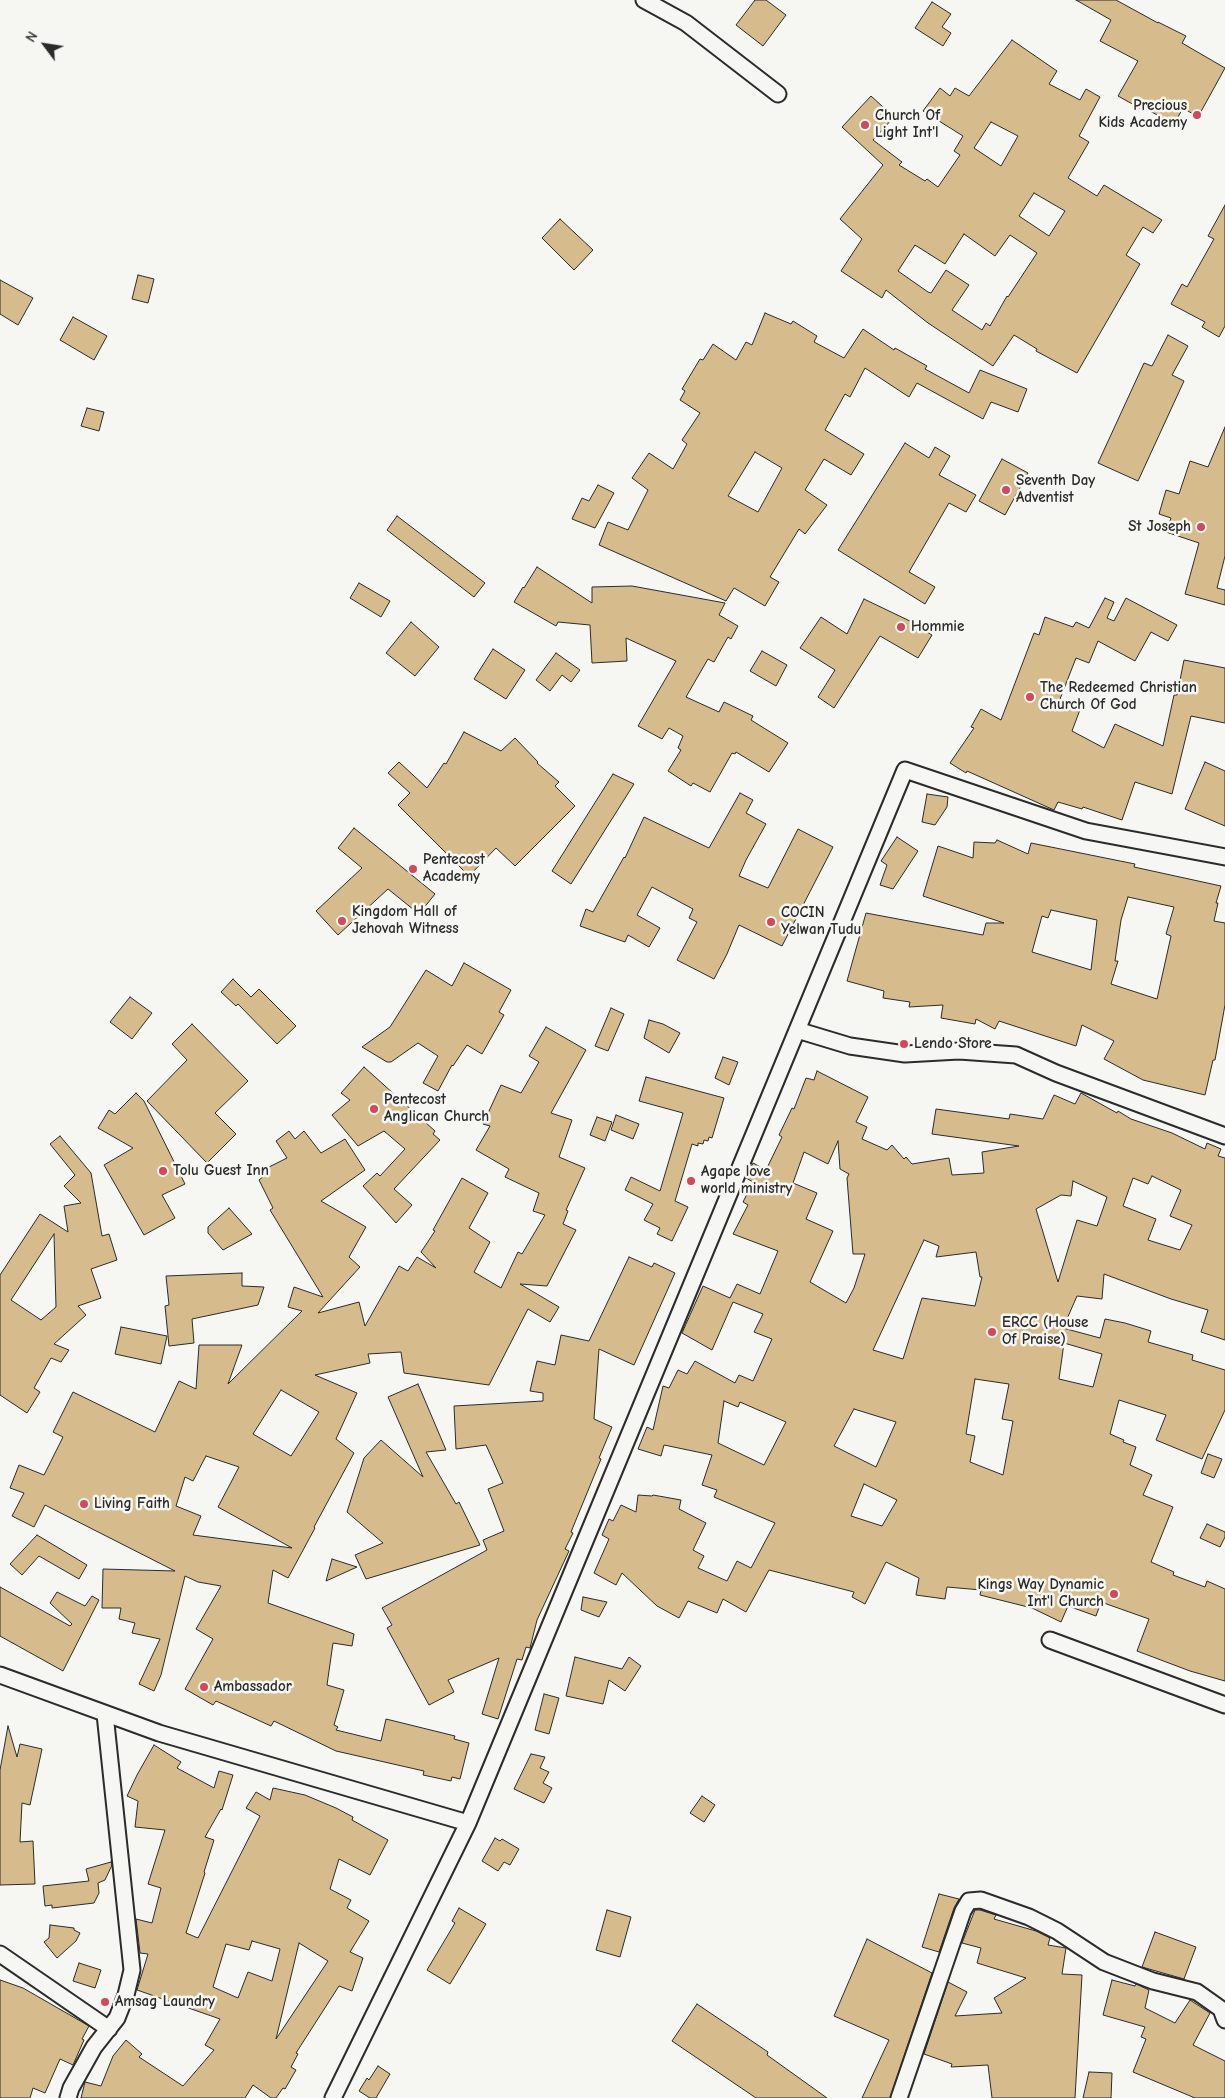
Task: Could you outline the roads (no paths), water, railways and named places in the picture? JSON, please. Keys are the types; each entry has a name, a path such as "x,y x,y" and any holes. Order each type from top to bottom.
{"street":[{"path":"644,0 686,23 778,94"},
{"path":"333,2098 468,1823 905,770 1086,831 1225,857"},
{"path":"797,1030 850,1046 905,1054 959,1051 1016,1055 1056,1073 1225,1136"},
{"path":"1050,1640 1225,1705"},
{"path":"0,1674 159,1733 468,1823"},
{"path":"68,2098 71,2088 94,2047 118,2018 132,1970 105,1714"},
{"path":"899,2098 963,1911 969,1901 981,1900 1029,1917 1057,1930 1104,1962 1153,1981 1197,1992 1221,2009 1225,2020"},
{"path":"0,1954 109,2029"}],"place":[{"name":"Precious Kids Academy","path":"1197,115"},
{"name":"Church Of Light Int'l","path":"865,125"},
{"name":"Seventh Day Adventist","path":"1006,490"},
{"name":"St Joseph","path":"1201,527"},
{"name":"Hommie","path":"901,627"},
{"name":"The Redeemed Christian Church Of God","path":"1030,697"},
{"name":"Pentecost Academy","path":"413,869"},
{"name":"Kingdom Hall of Jehovah Witness","path":"342,921"},
{"name":"COCIN Yelwan Tudu","path":"771,922"},
{"name":"Lendo Store","path":"904,1044"},
{"name":"Pentecost Anglican Church","path":"374,1109"},
{"name":"Tolu Guest Inn","path":"163,1171"},
{"name":"Agape love world ministry","path":"691,1181"},
{"name":"ERCC (House Of Praise)","path":"992,1332"},
{"name":"Living Faith","path":"84,1504"},
{"name":"Kings Way Dynamic Int'l Church","path":"1114,1594"},
{"name":"Ambassador","path":"204,1687"},
{"name":"Amsag Laundry","path":"105,2002"}]}
